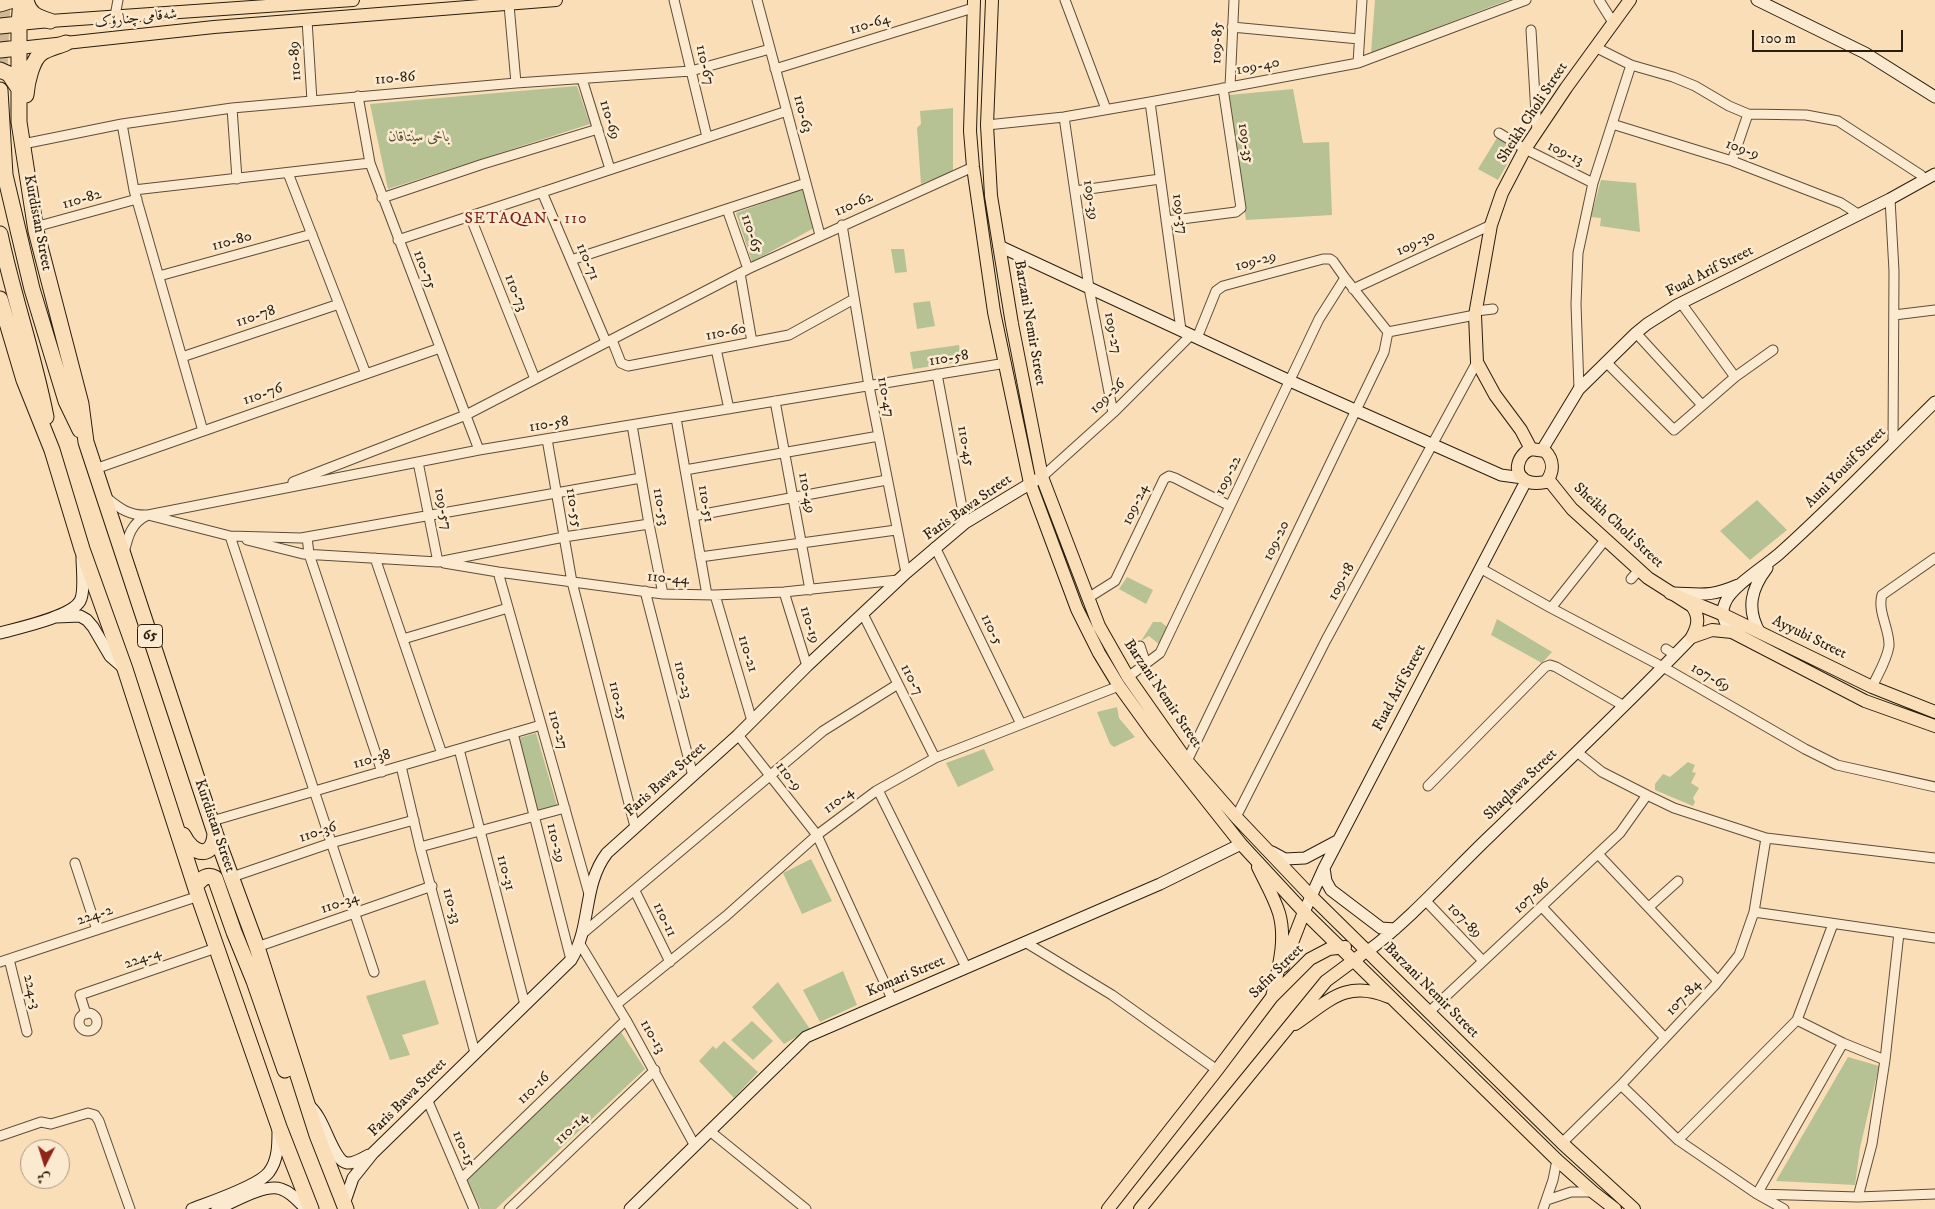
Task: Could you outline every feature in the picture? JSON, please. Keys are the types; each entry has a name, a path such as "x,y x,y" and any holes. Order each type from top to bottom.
{"highway":[{"path":"0,4 13,0"},
{"name":"Kurdistan Street","path":"21,0 19,88 22,140 35,227 81,404 86,442"},
{"path":"26,0 28,10 37,17 50,20"},
{"path":"0,26 19,24"},
{"path":"22,140 27,83 34,64 42,52 66,43"},
{"path":"0,50 19,48"},
{"path":"0,70 9,74 19,88"},
{"name":"Kurdistan Street","path":"0,90 5,175 32,289 66,401 86,442 213,827 257,947 317,1136 345,1206"},
{"name":"65","path":"0,234 41,393 52,450"},
{"name":"65","path":"0,299 24,380 52,450 82,549 125,670 216,948 279,1127 311,1209"},
{"path":"172,814 177,819 187,843 193,850 202,852 210,848 215,840 213,827"},
{"path":"197,891 206,876 215,878 254,981 286,1074 305,1097"}],"main road":[{"path":"19,24 115,16 209,5 353,0"},
{"name":"شەقامی چنارۆک","path":"19,48 214,27 556,0"},
{"name":"Barzani Nemir Street","path":"992,0 987,125 991,196 1012,324 1042,477 1099,626 1124,682 1153,733 1241,844 1304,912 1557,1160 1615,1209"},
{"name":"Sheikh Choli Street","path":"1536,449 1495,395 1477,362 1475,313 1491,225 1502,193 1525,149 1630,0"},
{"name":"Barzani Nemir Street","path":"973,4 970,131 973,167 994,312 1030,482 1077,609 1099,653 1187,761 1236,817 1311,896 1562,1144 1634,1209"},
{"path":"1536,449 1547,453 1552,460 1552,470 1548,479 1546,482 1534,483 1524,480 1518,469 1519,458 1522,454 1536,449"},
{"name":"Sheikh Choli Street","path":"1548,479 1565,502 1605,540 1635,574 1670,593"},
{"path":"1670,593 1692,606 1696,612 1697,625 1692,637"},
{"name":"Ayyubi Street","path":"1670,593 1724,615 1872,687 1935,712"},
{"name":"Ayyubi Street","path":"1692,637 1712,630 1725,630 1734,633 1865,701 1935,726"},
{"path":"1254,857 1279,914 1282,934 1280,962 1272,997"},
{"path":"1140,1209 1326,981 1337,959 1340,947 1337,929 1324,908"},
{"path":"1272,997 1304,912"},
{"name":"Safin Street","path":"1108,1209 1272,997 1310,959 1329,949 1340,947 1348,946 1368,951"},
{"path":"1326,981 1368,951"},
{"path":"1283,1033 1334,997 1352,990 1368,990 1395,1000"}],"street":[{"path":"115,16 118,0"},
{"name":"110-67","path":"674,0 707,137"},
{"name":"110-63","path":"756,0 820,235"},
{"path":"1065,0 1106,109"},
{"name":"109-85","path":"1227,87 1234,0"},
{"path":"1358,63 1362,0"},
{"name":"109-40","path":"987,125 1064,117 1358,63 1526,0"},
{"path":"1599,0 1614,24"},
{"path":"1756,0 1865,53 1935,97"},
{"path":"509,4 516,83"},
{"name":"110-64","path":"775,69 973,4"},
{"name":"110-89","path":"307,20 312,100"},
{"path":"1232,27 1359,39"},
{"path":"1530,30 1537,131"},
{"path":"1596,48 1631,65 1696,86 1729,106 1748,114 1806,115 1838,121 1921,175"},
{"name":"110-86","path":"22,140 232,108 358,96 691,70 770,49"},
{"path":"1579,389 1576,304 1578,253 1593,183 1631,65"},
{"name":"110-69","path":"582,79 610,169"},
{"name":"109-35","path":"1166,222 1236,212 1241,208 1227,87"},
{"name":"110-75","path":"358,96 370,163 382,198 480,450"},
{"name":"109-37","path":"1150,102 1166,222 1190,334"},
{"path":"232,108 237,179"},
{"path":"398,240 787,111"},
{"path":"1732,161 1748,114"},
{"name":"109-39","path":"1064,117 1089,288"},
{"path":"122,124 136,194 203,431"},
{"name":"109-9","path":"1612,124 1732,161 1841,203 1858,214"},
{"path":"382,198 482,164 598,128"},
{"name":"109-13","path":"1499,133 1525,149 1593,183"},
{"name":"110-82","path":"35,227 136,194 237,179 370,163"},
{"name":"110-62","path":"270,491 466,415 744,271 973,167"},
{"path":"288,173 366,374"},
{"name":"Fuad Arif Street","path":"1536,449 1579,389 1647,324 1681,303 1890,199 1935,174"},
{"path":"1075,191 1160,179"},
{"path":"571,260 806,183"},
{"name":"110-71","path":"542,192 609,341"},
{"path":"1890,199 1894,271 1893,443"},
{"name":"110-65","path":"727,209 744,271 752,342"},
{"name":"110-73","path":"470,216 535,379"},
{"name":"110-47","path":"842,225 896,530 902,577"},
{"name":"109-30","path":"1353,289 1491,225"},
{"name":"110-80","path":"159,276 312,234"},
{"path":"999,246 1355,410 1501,475 1524,480"},
{"name":"109-29","path":"1190,334 1216,291 1223,286 1323,259 1333,261 1388,332"},
{"name":"109-22","path":"1124,682 1160,653 1319,319 1345,278"},
{"name":"109-27","path":"1089,288 1113,413"},
{"name":"110-60","path":"609,341 621,364 626,366 789,335 854,299"},
{"path":"1681,303 1735,376"},
{"name":"110-78","path":"182,356 339,304"},
{"path":"1388,332 1493,309"},
{"path":"1894,316 1935,310"},
{"name":"109-20","path":"1187,761 1384,352 1388,332"},
{"path":"1636,333 1702,405"},
{"name":"109-26","path":"1042,477 1113,413 1190,334"},
{"name":"110-76","path":"95,470 440,348"},
{"path":"716,349 729,409"},
{"path":"1606,362 1674,430 1735,376 1773,350"},
{"name":"109-18","path":"1236,817 1326,640 1477,362"},
{"name":"110-58","path":"104,496 125,511 136,515 148,515 480,450 1006,363"},
{"name":"110-45","path":"937,374 966,524"},
{"name":"110-49","path":"774,401 810,590"},
{"name":"Auni Yousif Street","path":"1724,615 1726,600 1744,582 1778,555 1935,402"},
{"name":"110-51","path":"676,418 700,557 711,595"},
{"name":"110-53","path":"632,425 663,594"},
{"path":"685,470 879,436"},
{"name":"110-55","path":"547,439 572,582"},
{"name":"109-57","path":"418,462 438,562"},
{"name":"109-24","path":"1088,598 1115,581 1164,479 1169,476 1175,478 1230,506"},
{"name":"Faris Bawa Street","path":"345,1206 353,1178 373,1153 571,960 581,939 591,883 600,862 608,853 738,735 807,666 935,547 1030,482 1042,477"},
{"path":"230,536 307,537 641,478"},
{"path":"693,516 887,480"},
{"name":"Fuad Arif Street","path":"1304,912 1338,840 1524,480"},
{"path":"124,556 130,530 138,521 148,515 309,554 438,562 649,524"},
{"path":"700,557 896,530"},
{"path":"230,536 374,972"},
{"path":"307,537 309,554 382,772"},
{"path":"1551,608 1605,540"},
{"name":"110-5","path":"935,547 1021,724"},
{"path":"55,617 81,600 82,549"},
{"name":"Auni Yousif Street","path":"1760,633 1752,614 1752,594 1759,580 1778,555"},
{"path":"375,558 442,754"},
{"path":"1872,687 1889,646 1881,602 1882,595 1935,558"},
{"name":"110-44","path":"438,562 663,594 711,595 784,592 902,577"},
{"name":"107-69","path":"1480,568 1663,667 1805,749 1837,765 1935,787"},
{"name":"110-27","path":"498,572 589,894"},
{"name":"110-25","path":"572,582 635,827"},
{"name":"Auni Yousif Street","path":"1670,593 1711,595 1744,582"},
{"name":"110-23","path":"645,591 692,776"},
{"name":"110-19","path":"784,592 807,666"},
{"name":"110-21","path":"711,595 752,721"},
{"path":"403,639 508,608"},
{"name":"110-7","path":"863,614 935,758"},
{"path":"1724,615 1726,624 1734,633"},
{"path":"0,632 55,617 80,616 93,626 110,656 125,670"},
{"name":"Shaqlawa Street","path":"1368,951 1395,929 1624,706 1663,667 1670,652 1692,637"},
{"path":"1140,646 1146,664"},
{"path":"1428,786 1545,667 1550,665 1556,667 1624,706"},
{"name":"110-4","path":"617,1004 734,910 817,835 878,790 935,758 1124,682"},
{"path":"581,939 634,891 771,777 822,731 898,684"},
{"name":"110-38","path":"213,827 314,791 541,725"},
{"name":"110-29","path":"513,734 571,960"},
{"name":"110-9","path":"738,735 817,835 892,999"},
{"name":"110-31","path":"459,749 525,1005"},
{"path":"1577,752 1602,772 1674,808 1766,838 1935,858"},
{"name":"110-33","path":"401,766 420,847 432,886 475,1053"},
{"path":"878,790 966,967"},
{"name":"107-86","path":"1429,1012 1620,833 1647,795"},
{"path":"420,847 565,808"},
{"name":"110-36","path":"232,877 331,843 414,820"},
{"name":"107-84","path":"1562,1144 1665,1038 1718,981 1739,955 1754,912 1766,838"},
{"path":"1268,851 1285,859 1305,858 1338,840"},
{"name":"Komari Street","path":"630,1209 711,1132 806,1037 1160,884 1241,844"},
{"path":"1598,854 1718,981"},
{"path":"75,863 97,930"},
{"path":"1324,868 1326,881 1331,890 1381,928 1395,929"},
{"path":"1649,908 1678,881"},
{"name":"110-34","path":"257,947 432,886"},
{"name":"224-2","path":"5,960 97,930 197,891"},
{"name":"110-11","path":"634,891 670,962"},
{"name":"107-89","path":"1425,900 1483,961"},
{"path":"1542,907 1665,1038"},
{"path":"1754,912 1935,938"},
{"path":"1678,1140 1797,1020 1833,924"},
{"path":"1858,1197 1872,1144 1885,1060 1899,933"},
{"name":"110-13","path":"581,939 655,1070 695,1146"},
{"path":"1025,942 1112,996 1217,1070"},
{"name":"224-4","path":"86,1014 80,995 216,948"},
{"name":"224-3","path":"5,960 27,1032"},
{"name":"110-16","path":"461,1179 626,1020"},
{"path":"1797,1020 1843,1043 1885,1060"},
{"path":"1758,1194 1843,1043"},
{"name":"110-14","path":"509,1209 655,1070"},
{"path":"1620,1085 1678,1140 1758,1194 1784,1209"},
{"name":"Faris Bawa Street","path":"305,1097 319,1116 336,1155 341,1161 355,1162 373,1153"},
{"name":"110-15","path":"427,1099 474,1209"},
{"path":"0,1136 41,1122 51,1124 88,1113 95,1115 99,1121 130,1209"},
{"path":"197,1208 256,1182 267,1174 275,1162 279,1127"},
{"path":"711,1132 806,1209"},
{"path":"1543,1209 1553,1180 1557,1160"},
{"path":"217,1209 264,1189 275,1188 289,1192 306,1209"},
{"path":"1547,1200 1571,1192 1593,1192"},
{"path":"1758,1194 1858,1197 1935,1194"}],"green space":[{"path":"1375,0 1508,0 1371,53"},
{"name":"باخی سێتاقان","path":"577,86 590,124 388,189 370,104"},
{"path":"1293,89 1303,143 1329,142 1332,215 1246,220 1229,95"},
{"path":"953,108 953,171 921,184 917,128 921,124 920,111"},
{"path":"1497,138 1518,145 1498,180 1478,169"},
{"path":"1601,180 1636,183 1640,232 1600,226 1601,218 1591,217"},
{"path":"802,189 814,228 752,262 736,213"},
{"path":"891,249 904,249 907,272 895,273"},
{"path":"930,301 935,326 917,329 913,303"},
{"path":"959,345 961,362 913,369 910,352"},
{"path":"1757,500 1787,530 1750,560 1720,531"},
{"path":"1127,577 1153,590 1146,604 1119,589"},
{"path":"1497,619 1552,652 1542,663 1491,635"},
{"path":"1153,622 1161,622 1167,627 1160,645 1149,636 1141,641"},
{"path":"1117,707 1119,718 1135,737 1114,747 1110,744 1097,712"},
{"path":"536,733 557,805 538,810 519,738"},
{"path":"984,749 994,770 958,787 946,763"},
{"path":"1688,762 1695,765 1692,772 1696,773 1691,783 1699,788 1693,798 1695,802 1693,806 1655,790 1655,784 1663,774 1670,777"},
{"path":"811,859 832,901 802,914 783,873"},
{"path":"843,971 857,1005 820,1022 803,990"},
{"path":"425,980 439,1024 402,1035 410,1055 390,1060 366,996"},
{"path":"778,982 810,1029 784,1044 752,1007"},
{"path":"752,1021 773,1041 753,1060 731,1040"},
{"path":"621,1032 645,1069 496,1209 481,1209 467,1180"},
{"path":"724,1041 758,1072 734,1098 699,1061 713,1046 716,1049"},
{"path":"1848,1057 1879,1066 1860,1148 1855,1185 1776,1181"}],"tunnel":[{"path":"0,68 3,0"}],"district":[{"name":"SETAQAN - 110","path":"526,220"}]}
